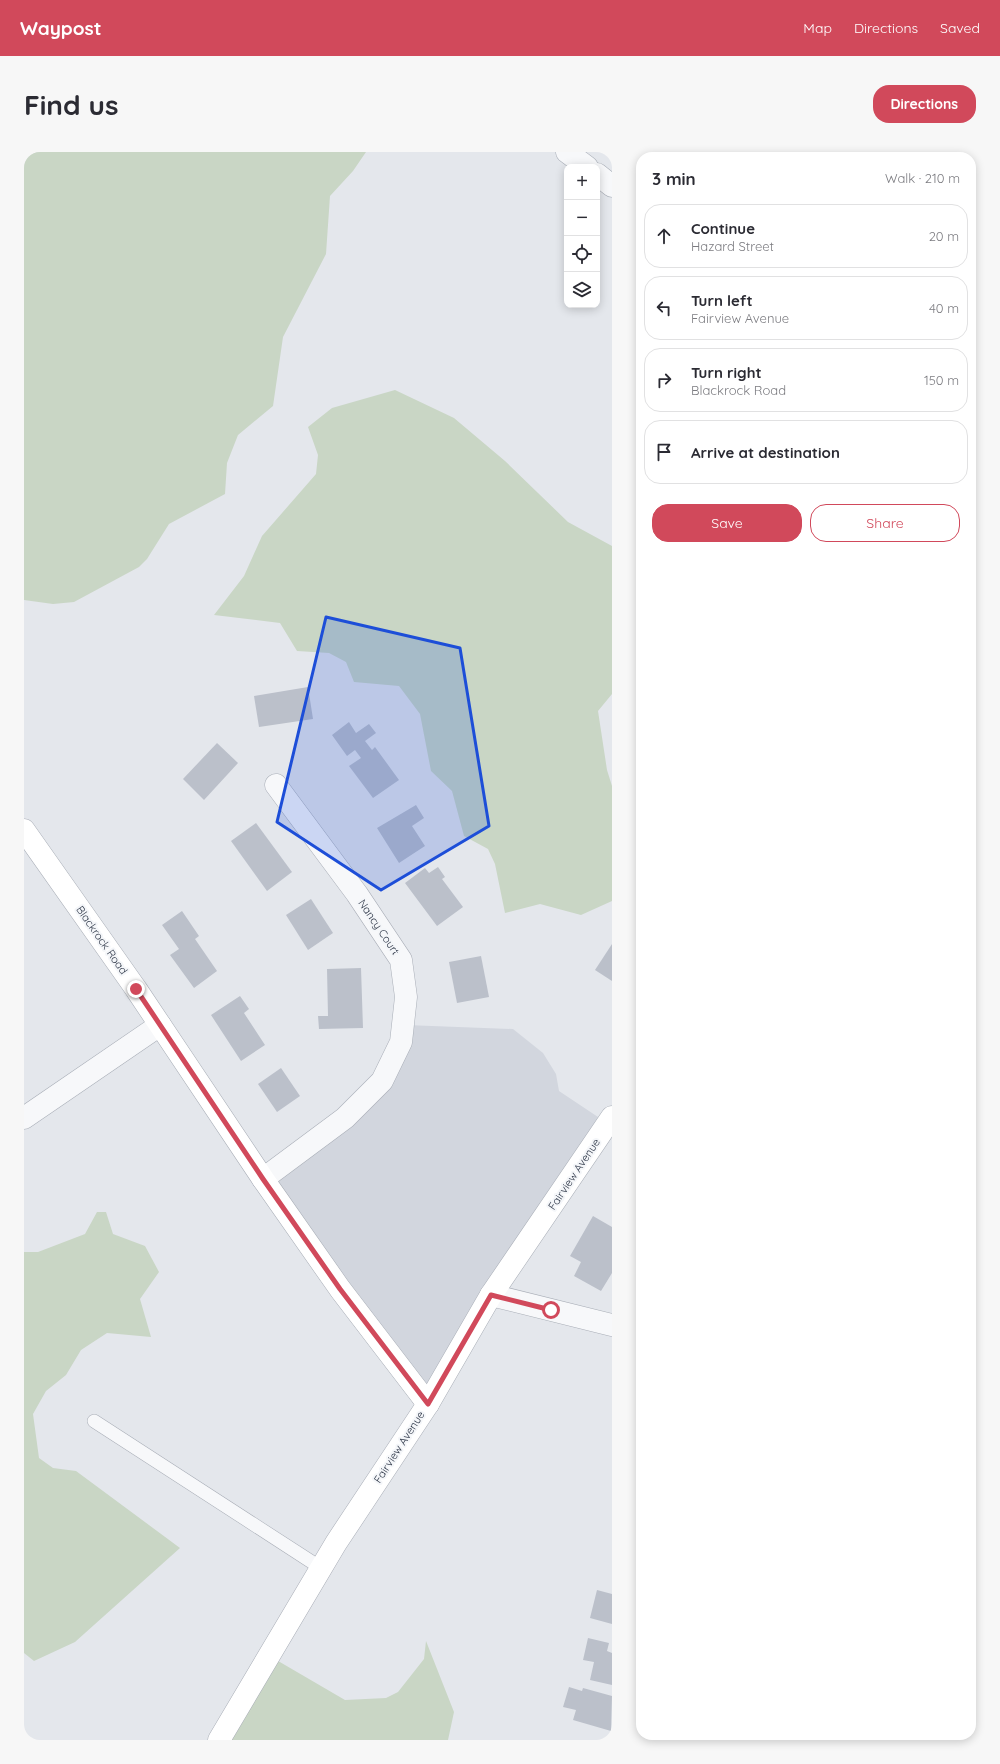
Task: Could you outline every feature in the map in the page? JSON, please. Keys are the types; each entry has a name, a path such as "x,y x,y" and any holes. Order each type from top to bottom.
{"main road":[{"name":"Blackrock Road","path":"24,830 160,1025 263,1179 340,1289 428,1404"},
{"name":"Fairview Avenue","path":"219,1740 321,1568 428,1404 491,1295 612,1117"}],"street":[{"path":"567,152 583,164"},
{"path":"600,176 612,186"},
{"name":"Nancy Court","path":"263,1179 344,1118 382,1080 402,1042 406,997 402,960 358,894 276,785"},
{"path":"24,1118 160,1025"},
{"path":"491,1295 612,1325"}],"lane":[{"path":"94,1421 321,1568"}],"highlighted area":[{"path":"326,617 460,648 489,826 381,890 277,822"}],"shaded area":[{"path":"406,1025 513,1029 543,1053 556,1074 559,1091 607,1123 433,1396 272,1190 279,1165 348,1114"}],"green space":[{"path":"24,152 366,152 353,171 330,196 326,254 283,337 273,406 238,435 227,463 225,494 169,524 147,559 139,567 74,602 53,604 24,600"},
{"path":"395,390 454,418 505,461 568,522 612,546 612,694 598,711 607,770 612,786 612,901 581,915 540,904 505,913 495,864 488,849 464,836 452,791 431,771 420,714 399,686 354,682 346,662 329,653 297,651 280,623 214,615 244,576 262,536 316,474 318,455 308,427 332,408"},
{"path":"97,1212 106,1212 113,1234 145,1246 159,1272 140,1299 151,1337 107,1333 81,1350 66,1375 46,1391 33,1414 39,1458 53,1468 76,1471 180,1548 75,1642 34,1661 24,1653 24,1252 38,1252 85,1234"},
{"path":"426,1641 454,1712 448,1740 218,1740 273,1658 345,1700 386,1698 398,1692 424,1659"}],"building":[{"path":"308,687 313,719 259,727 254,696"},
{"path":"349,722 356,733 369,724 376,733 365,741 372,750 375,747 399,780 373,798 349,766 361,758 355,750 347,756 332,735"},
{"path":"217,743 238,763 204,800 183,779"},
{"path":"416,805 424,818 412,826 425,846 399,863 377,828"},
{"path":"256,823 292,872 267,891 231,841"},
{"path":"438,867 445,877 442,879 463,907 437,926 405,883 425,868 429,873"},
{"path":"311,899 333,933 308,950 286,915"},
{"path":"182,911 199,936 195,939 217,971 194,988 170,955 179,949 162,925"},
{"path":"612,944 612,981 595,970"},
{"path":"481,956 489,997 457,1003 449,962"},
{"path":"361,968 363,1028 319,1029 318,1016 328,1016 327,969"},
{"path":"240,996 249,1009 244,1013 265,1045 241,1061 211,1015"},
{"path":"281,1068 300,1096 277,1112 258,1084"},
{"path":"593,1216 612,1227 612,1273 601,1291 574,1276 581,1262 570,1256"},
{"path":"597,1590 612,1594 612,1624 590,1618"},
{"path":"588,1638 609,1643 607,1651 612,1653 612,1685 590,1680 594,1662 583,1660"},
{"path":"569,1687 582,1691 583,1688 612,1696 611,1731 573,1720 576,1710 563,1707"}],"route":[{"path":"136,989 263,1179 340,1289 428,1404 491,1295 551,1310"}]}
